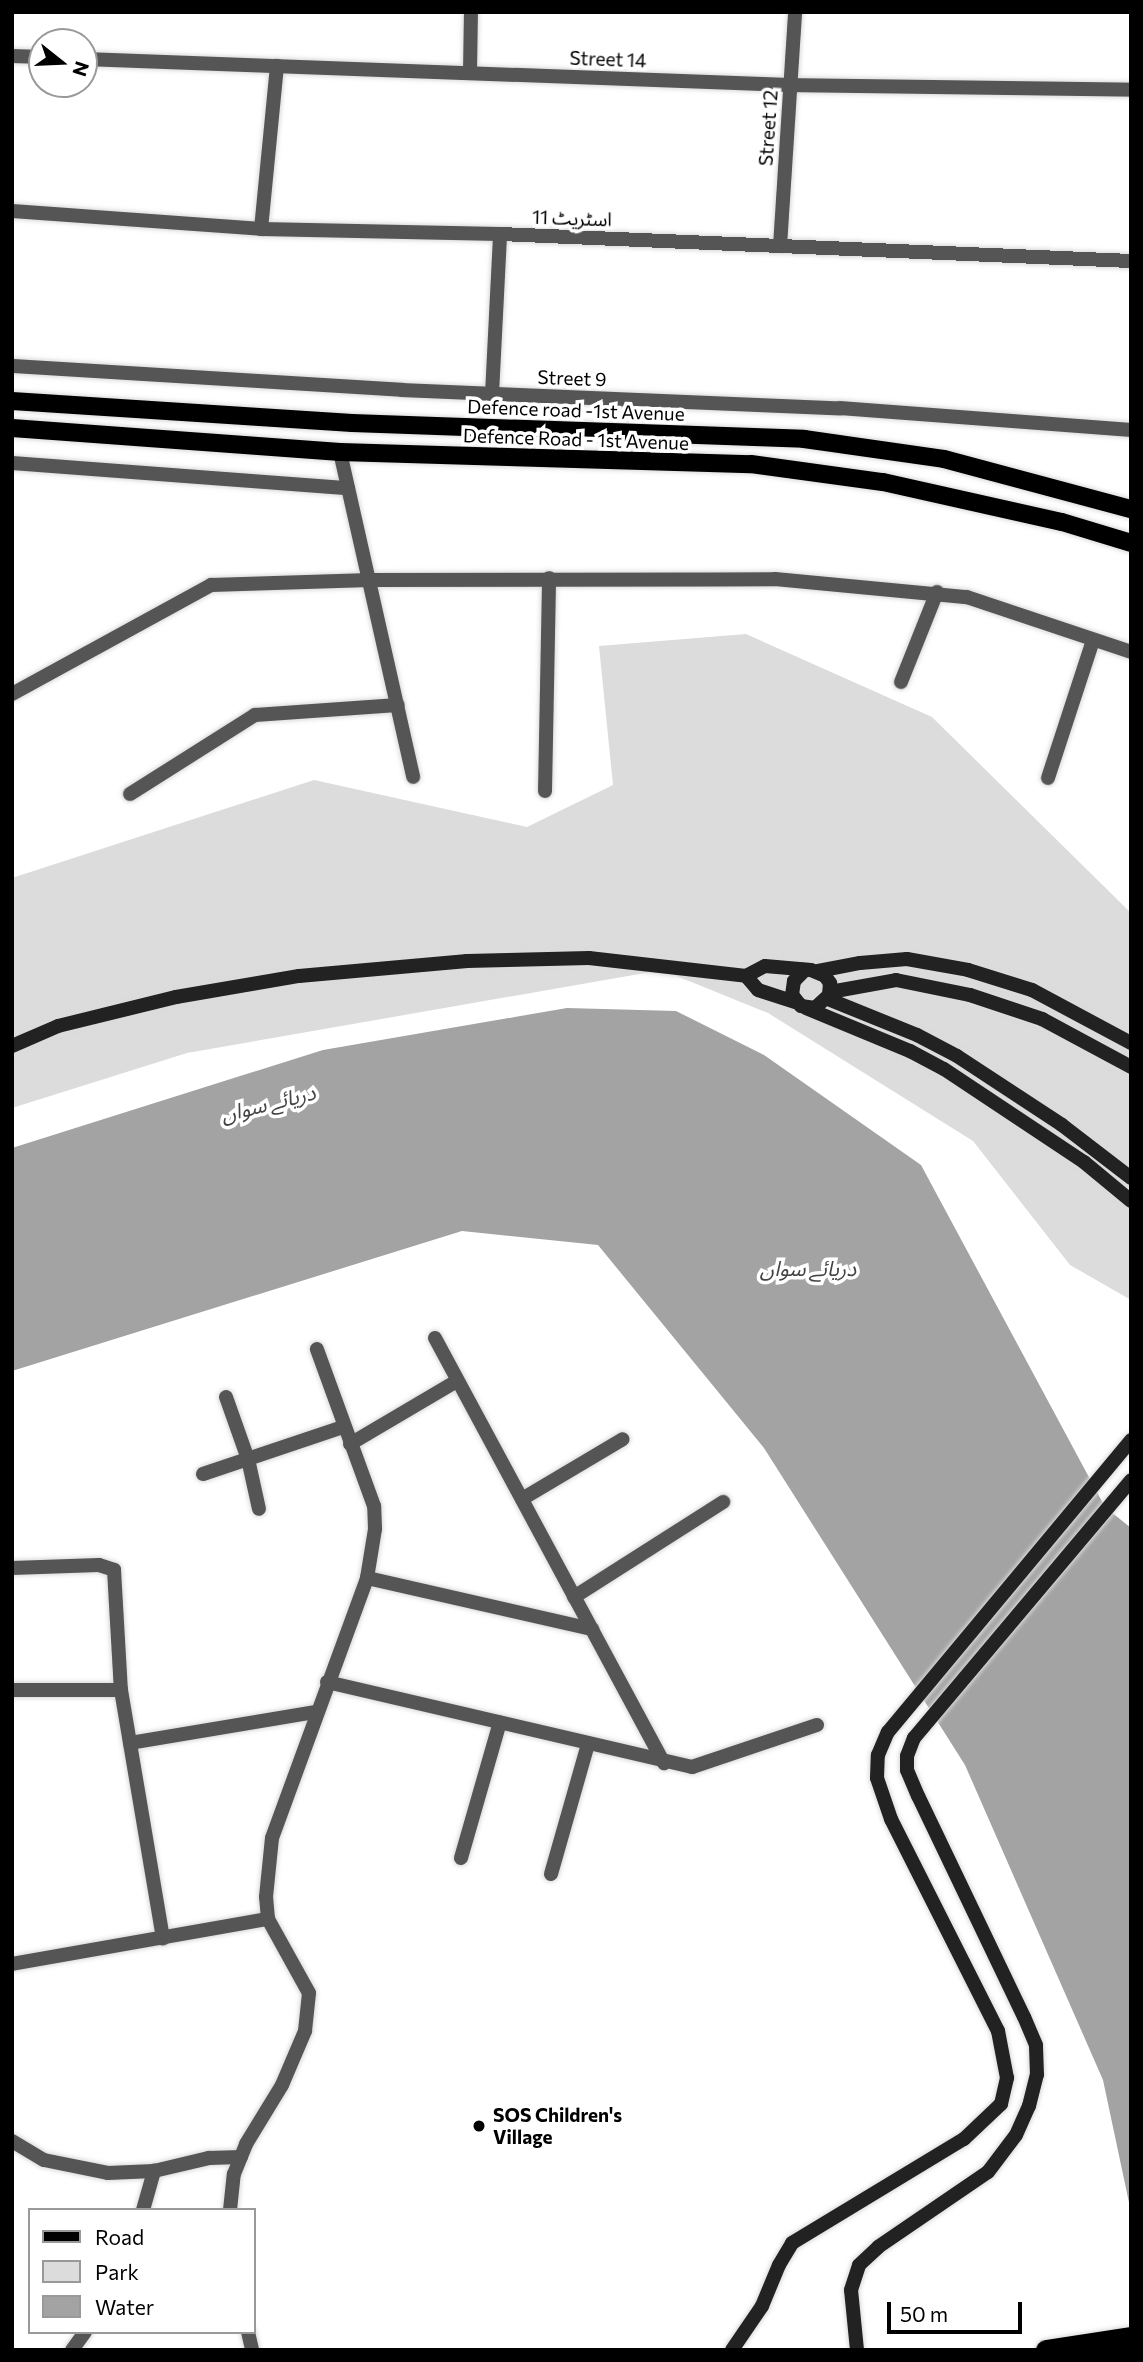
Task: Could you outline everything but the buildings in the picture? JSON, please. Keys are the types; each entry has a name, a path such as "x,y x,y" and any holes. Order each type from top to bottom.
{"highway":[{"path":"1046,2350 1131,2337"}],"main road":[{"name":"Defence road -1st Avenue","path":"12,401 352,424 804,439 944,459 1131,509"},
{"path":"448,456 452,426"},
{"name":"Defence Road - 1st Avenue","path":"12,428 340,452 751,464 883,482 1062,522 1131,543"},
{"path":"12,1046 58,1026 137,1007 299,976 467,961 589,958 746,976 765,966 811,971 825,976 829,995"},
{"path":"801,1005 792,988 794,981 811,971 906,959 968,970 1032,990 1131,1043"},
{"path":"746,976 758,990 910,1051 944,1069 1084,1162 1131,1201"},
{"path":"801,1005 815,1008 829,995 896,980 970,995 1042,1019 1131,1066"},
{"path":"829,995 957,1056 1062,1125 1131,1178"},
{"path":"732,2350 762,2306 779,2265 792,2243 964,2139 1001,2104 1007,2078 998,2031 964,1968 883,1800 877,1778 878,1755 888,1732 1131,1440"},
{"path":"857,2350 851,2290 859,2265 878,2247 988,2172 1016,2135 1029,2106 1037,2075 1036,2045 907,1770 907,1756 914,1738 1131,1480"}],"street":[{"path":"470,73 471,12"},
{"name":"Street 12","path":"780,246 796,12"},
{"name":"Street 14","path":"98,60 790,85 1131,90"},
{"path":"261,229 277,66"},
{"name":"اسٹریٹ 11","path":"12,211 261,229 500,234 1131,261"},
{"path":"492,394 500,234"},
{"name":"Street 9","path":"12,366 492,394 840,408 1131,430"},
{"path":"340,452 413,777"},
{"path":"12,463 348,488"},
{"path":"545,791 549,578"},
{"path":"12,694 211,585 549,578 775,579 937,592 967,597 1131,652"},
{"path":"901,682 937,592"},
{"path":"1048,778 1093,640"},
{"path":"130,794 255,715 398,705"},
{"path":"435,1338 664,1763"},
{"path":"230,2208 234,2174 241,2157 282,2085 305,2031 309,1993 268,1919 266,1897 272,1838 367,1578 375,1529 374,1506 343,1427 317,1349"},
{"path":"350,1444 457,1381"},
{"path":"226,1397 248,1459 259,1509"},
{"path":"203,1474 343,1427"},
{"path":"522,1499 623,1439"},
{"path":"574,1597 723,1502"},
{"path":"12,1568 99,1565 114,1570 121,1690 163,1938"},
{"path":"367,1578 592,1629"},
{"path":"327,1682 664,1763 692,1767 817,1725"},
{"path":"12,1690 121,1690"},
{"path":"130,1742 316,1713"},
{"path":"461,1858 500,1722"},
{"path":"551,1874 588,1744"},
{"path":"12,1964 268,1919"},
{"path":"12,2141 44,2160 108,2173 154,2171 209,2158 241,2157"},
{"path":"144,2208 154,2171"},
{"path":"72,2350 84,2334"}],"green space":[{"path":"746,634 932,717 1131,913 1131,1300 1070,1265 973,1141 768,1013 662,970 187,1053 12,1108 12,878 314,780 527,827 613,785 599,646"}],"water":[{"name":"دریائے سواں","path":"567,1008 676,1011 764,1055 921,1165 1105,1507 1131,1528 1131,2212 1103,2080 965,1765 764,1448 598,1245 462,1231 12,1371 12,1148 323,1050"}],"place":[{"name":"SOS Children's Village","path":"479,2126"}]}
